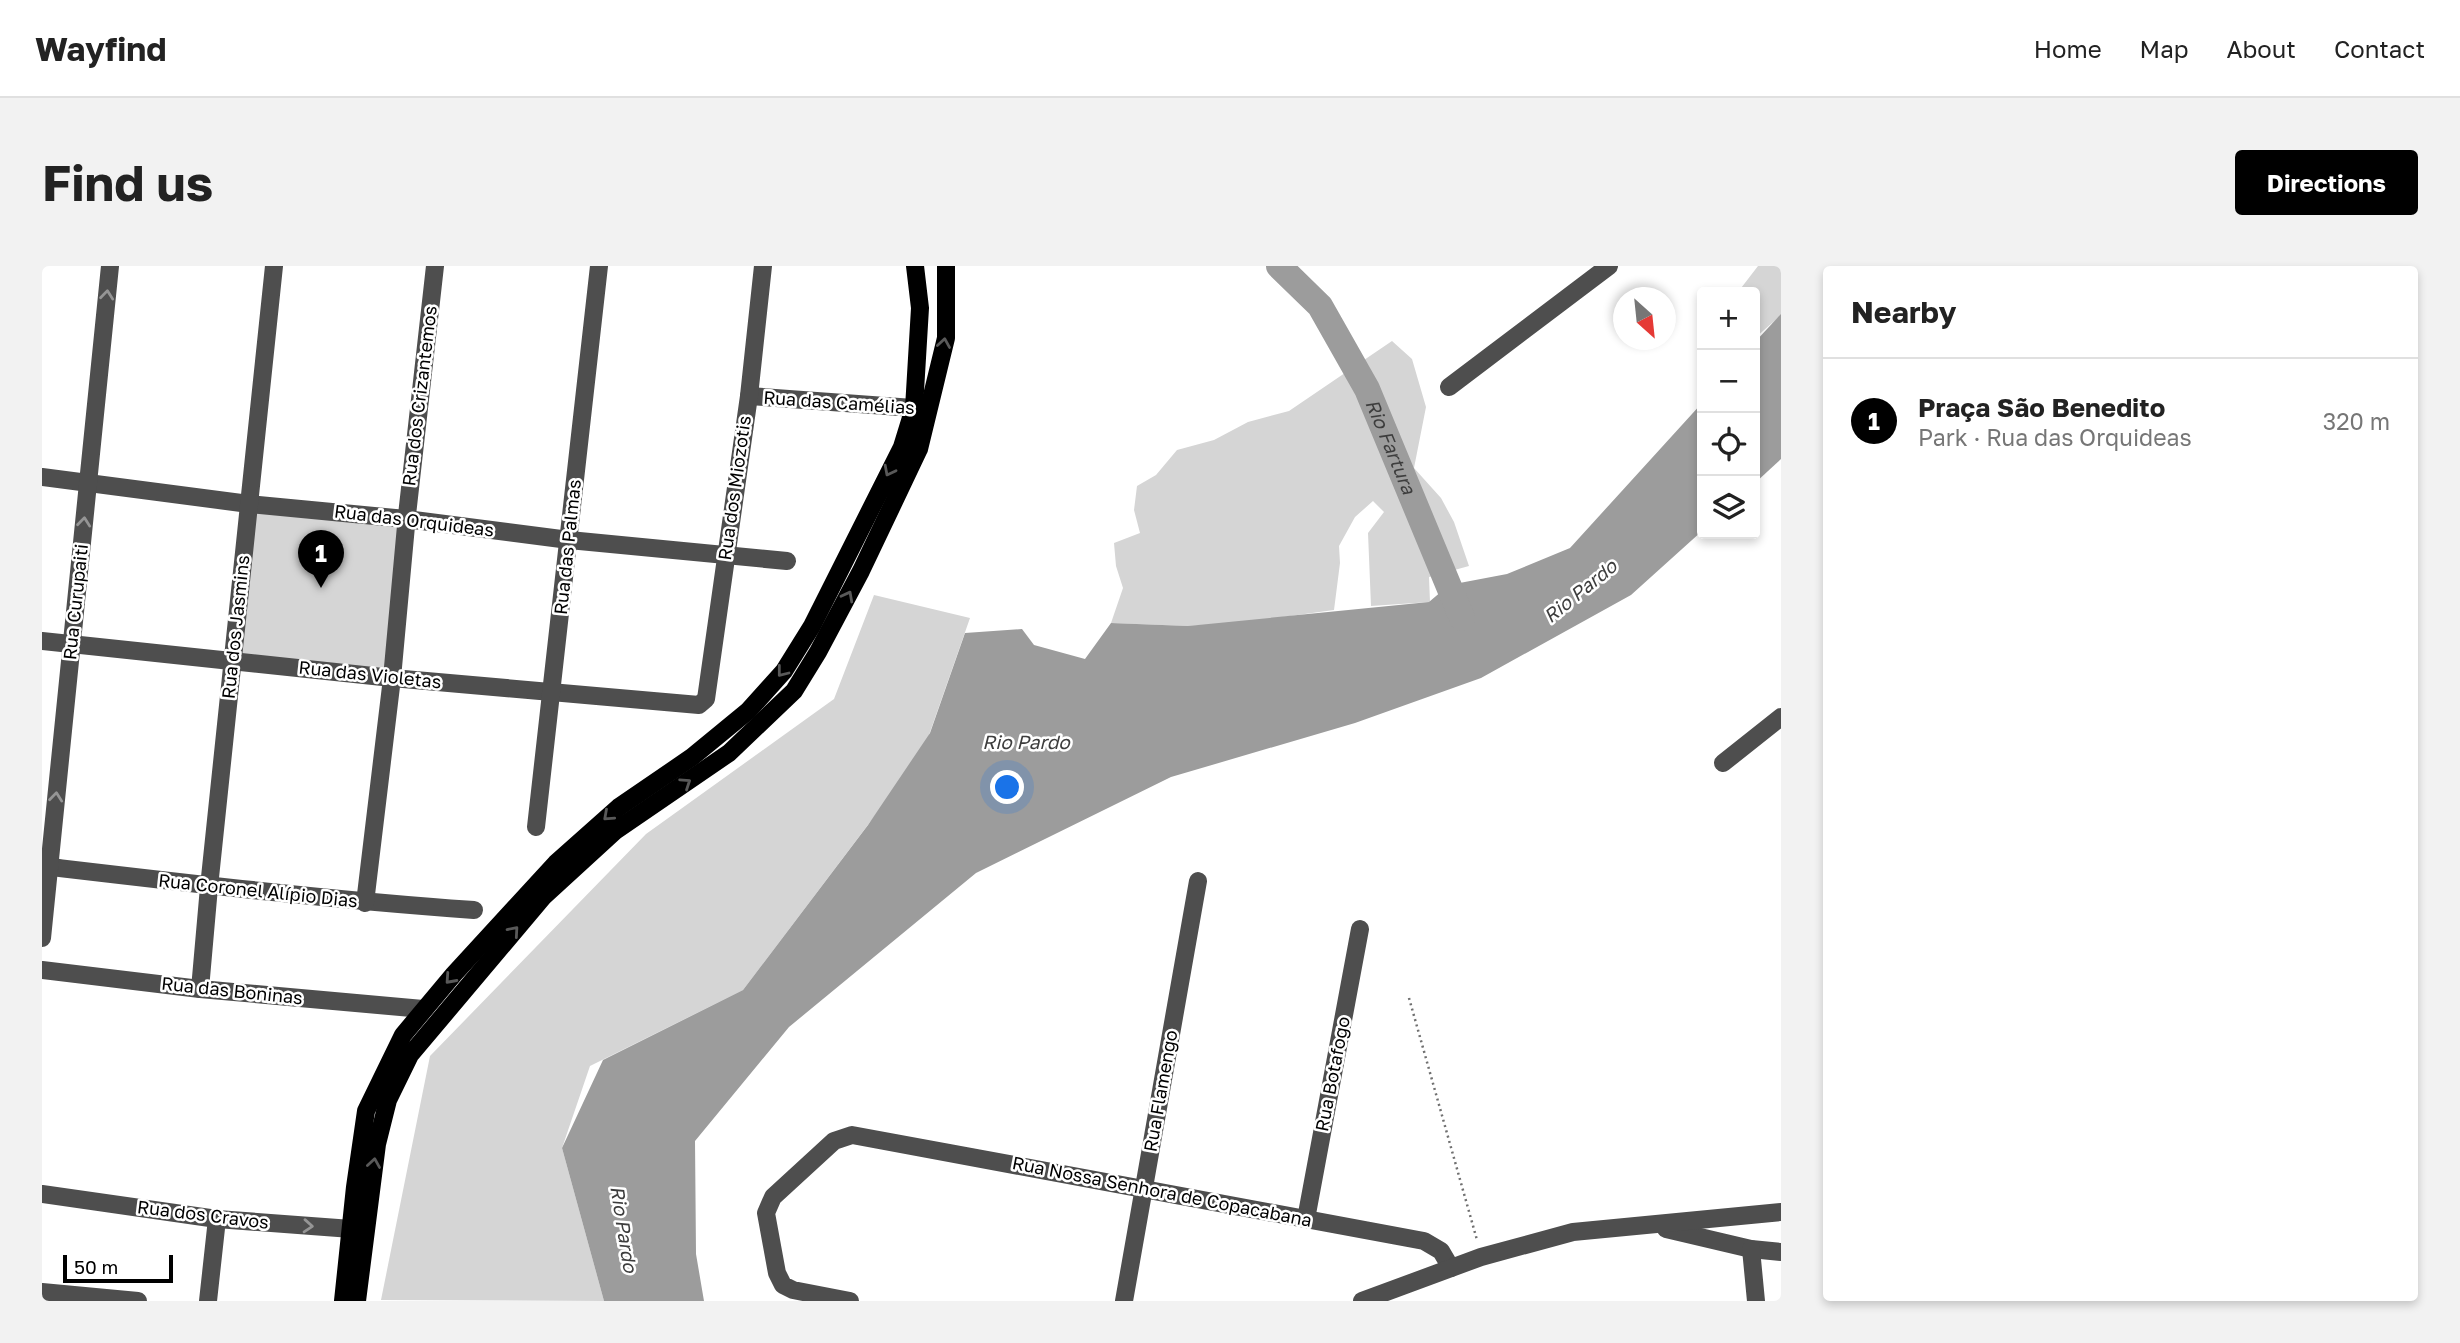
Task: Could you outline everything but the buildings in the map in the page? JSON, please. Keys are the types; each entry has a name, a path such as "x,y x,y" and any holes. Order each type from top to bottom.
{"main road":[{"path":"343,1301 388,1100 410,1055 544,896 615,831 729,753 794,691 818,652 861,571 919,449 922,409 920,308 915,266"},
{"path":"357,1301 357,1229 366,1111 403,1034 556,863 619,807 692,757 748,710 785,671 812,625 922,409 946,338 946,266"}],"street":[{"name":"Rua Curupaiti","path":"42,938 45,866 89,482 110,266"},
{"name":"Rua dos Jasmins","path":"200,989 274,266"},
{"name":"Rua dos Crizantemos","path":"365,903 393,677 406,519 435,266"},
{"name":"Rua das Palmas","path":"536,827 599,266"},
{"name":"Rua dos Miozotis","path":"698,705 706,699 763,266"},
{"path":"1449,387 1609,266"},
{"name":"Rua das Camélias","path":"748,396 922,409"},
{"name":"Rua das Orquideas","path":"42,477 249,504 787,561"},
{"name":"Rua das Violetas","path":"42,641 698,705"},
{"path":"1723,763 1781,717"},
{"name":"Rua Coronel Alípio Dias","path":"45,866 209,887 365,903 474,910"},
{"name":"Rua Flamengo","path":"1124,1301 1198,881"},
{"name":"Rua Botafogo","path":"1306,1219 1360,929"},
{"name":"Rua das Boninas","path":"42,970 200,989 423,1009"},
{"name":"Rua Nossa Senhora de Copacabana","path":"850,1301 786,1287 778,1276 766,1213 769,1203 835,1141 847,1135 1424,1241 1441,1251 1451,1268"},
{"name":"Rua dos Cravos","path":"42,1194 217,1219 357,1229"},
{"path":"1362,1301 1481,1257 1573,1232 1781,1212"},
{"path":"208,1301 217,1219"},
{"path":"1652,1226 1751,1249 1781,1252"},
{"path":"1751,1249 1756,1301"},
{"path":"42,1292 138,1301"}],"path":[{"path":"1409,998 1481,1257"}],"shaded area":[{"path":"1758,266 1781,266 1781,315 1760,334 1760,287 1742,287"},
{"path":"1392,341 1412,359 1426,407 1414,468 1441,498 1454,522 1469,566 1429,577 1430,602 1371,606 1368,533 1384,512 1373,501 1355,517 1339,546 1340,563 1334,610 1231,624 1188,626 1111,623 1123,588 1116,566 1114,543 1140,533 1134,510 1137,486 1156,475 1177,450 1214,440 1248,422 1289,411"},
{"path":"253,504 407,515 392,678 232,661"},
{"path":"874,595 970,618 923,752 743,990 590,1066 562,1148 604,1301 381,1300 430,1056 646,834 834,699"}],"water":[{"path":"1781,314 1781,459 1760,478 1760,350 1760,337"},
{"name":"Rio Pardo","path":"1697,408 1697,536 1631,595 1481,678 1355,723 1171,777 976,873 789,1027 695,1141 696,1254 704,1301 604,1301 562,1148 603,1060 743,990 868,825 930,733 965,633 1022,629 1034,645 1085,659 1111,623 1188,626 1429,602 1449,585 1507,574 1570,548"}],"waterway":[{"name":"Rio Fartura","path":"1279,266 1320,306 1367,389 1462,618"}],"place":[{"name":"Praça São Benedito","path":"321,588"}]}
